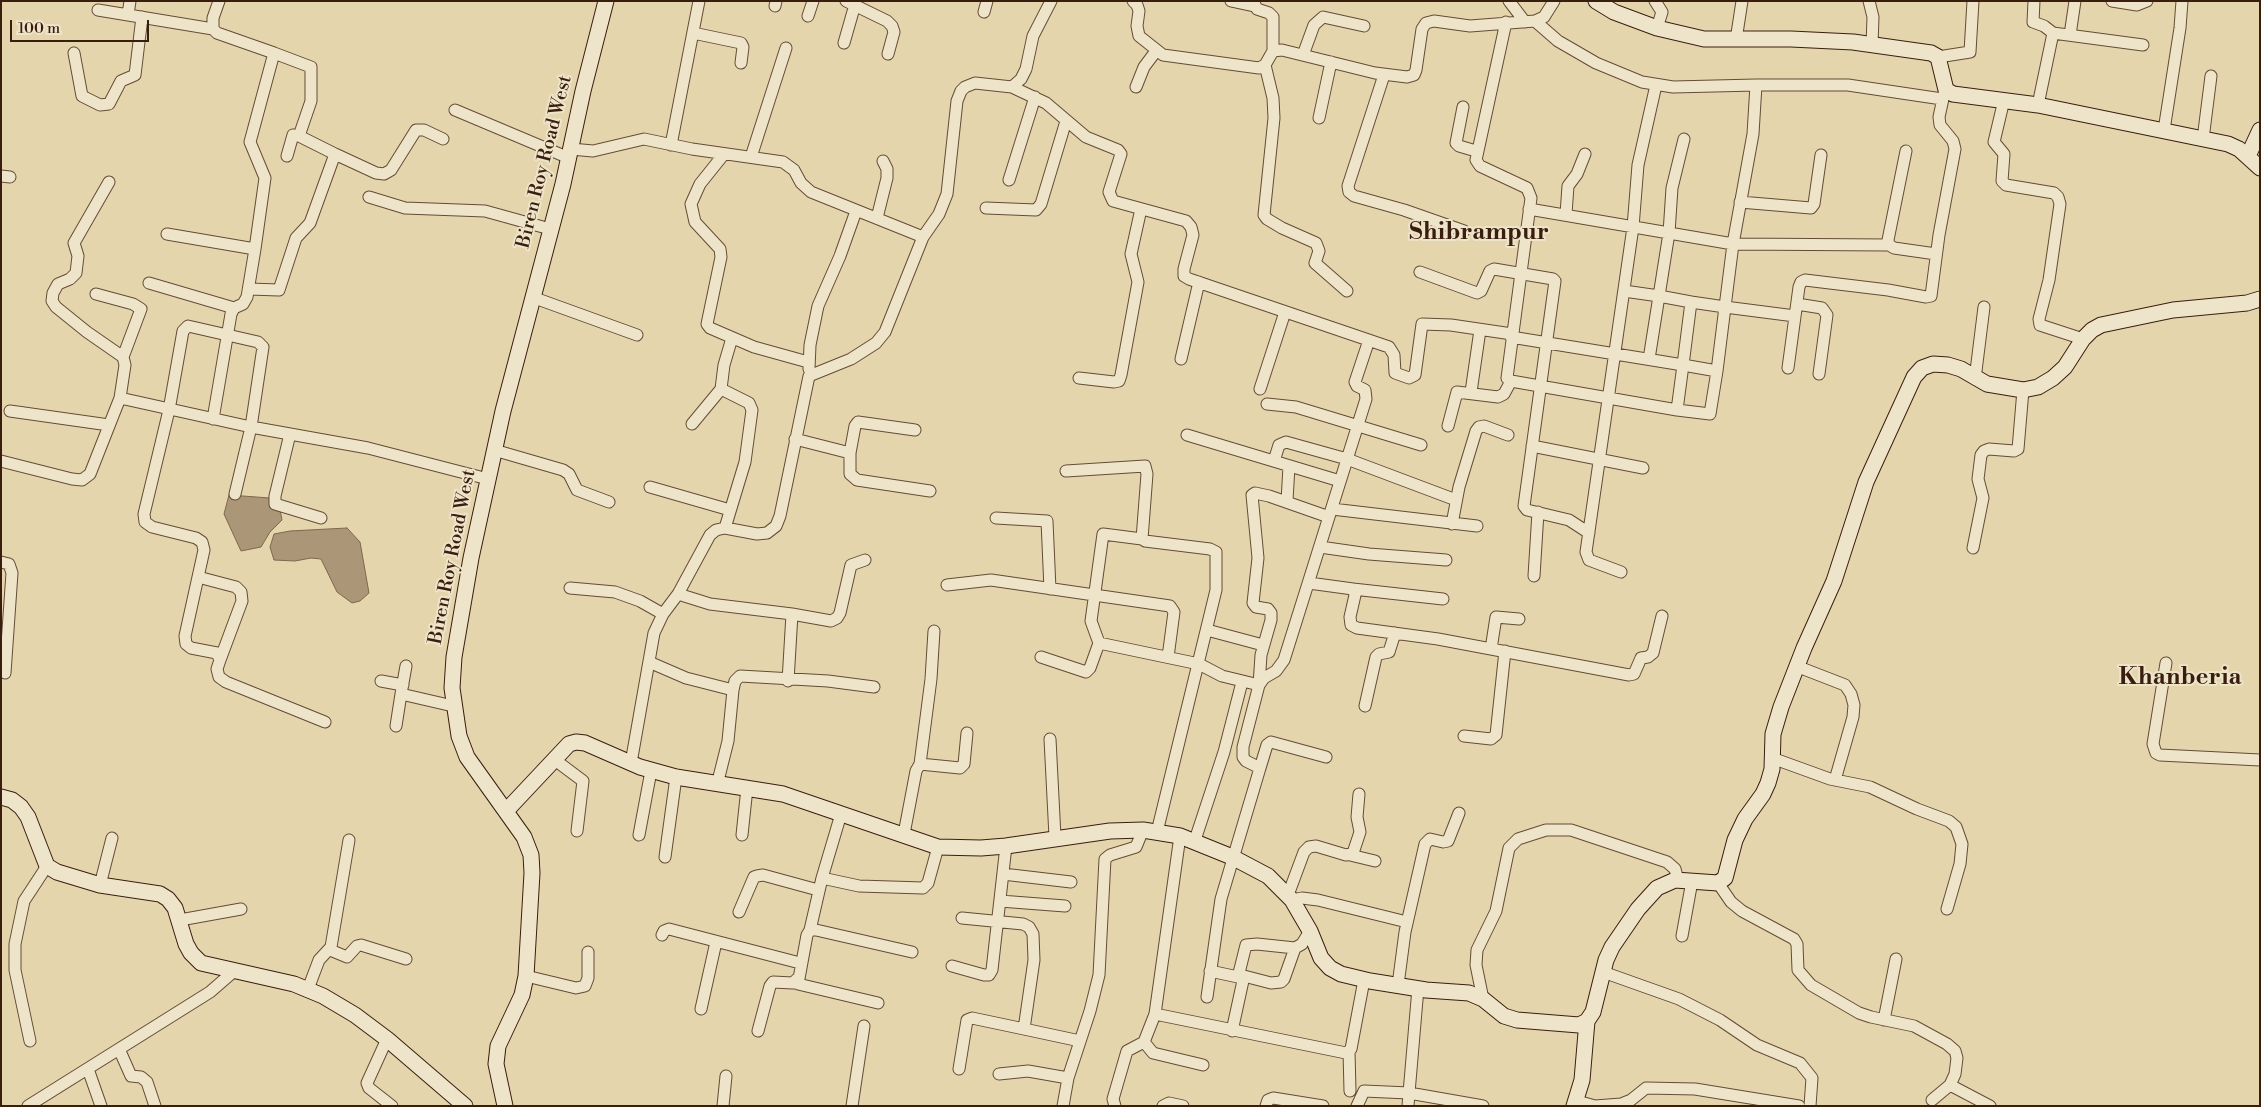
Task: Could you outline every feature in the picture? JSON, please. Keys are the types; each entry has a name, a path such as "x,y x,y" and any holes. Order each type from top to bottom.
{"street":[{"path":"128,15 130,1"},
{"path":"219,1 213,18 213,28 217,33 308,65 313,71 311,101 300,136"},
{"name":"Biren Roy Road West","path":"505,1106 496,1064 498,1046 522,995 526,976 532,873 531,854 524,837 467,756 459,736 453,706 454,657 494,450 570,154 583,91 606,1"},
{"path":"670,145 698,1"},
{"path":"808,16 813,1"},
{"path":"1012,87 1026,69 1033,36 1051,1"},
{"path":"1231,1 1254,3 1273,17 1273,51 1265,65 1273,98 1274,118 1264,215 1282,228 1316,243 1319,250 1314,264 1347,291"},
{"path":"1510,1 1530,22 1558,41 1622,74 1656,85 1848,85 2004,100 2038,105 2228,144 2248,156 2260,168"},
{"path":"1273,51 1302,55 1384,75 1407,77 1414,75 1422,29 1426,22 1434,20 1470,26 1506,22 1530,22 1544,17 1554,1"},
{"path":"1596,1 1614,12 1657,28 1704,39 1791,39 1872,45 1931,53 1938,57 1970,52 1973,1"},
{"path":"1655,1 1662,12 1657,28"},
{"path":"1736,40 1742,1"},
{"path":"1869,1 1873,17 1872,45"},
{"path":"2034,1 2033,22 2044,26 2053,33 2104,42 2143,45"},
{"path":"2070,35 2075,1"},
{"path":"2112,1 2137,6 2147,1"},
{"path":"2164,130 2180,28 2182,1"},
{"path":"844,43 852,2 887,21 892,26 894,32 888,54"},
{"path":"1136,2 1137,31 1139,36 1156,51 1170,57 1252,67 1265,65"},
{"path":"98,10 213,28"},
{"path":"74,52 82,96 100,105 109,104 121,81 135,75 142,17"},
{"path":"1302,55 1314,25 1323,17 1364,26"},
{"path":"1506,22 1476,151 1477,163 1480,166 1527,188 1531,198 1506,374 1511,381 1710,414 1733,244 1753,134 1756,85"},
{"path":"692,33 741,43 743,47 741,63"},
{"path":"2038,105 2053,33"},
{"path":"751,157 786,48"},
{"path":"1136,87 1144,67 1156,51"},
{"path":"149,283 234,308 243,304 248,297 265,178 250,142 274,53"},
{"path":"1788,368 1801,282 1805,280 1929,297 1933,293 1936,254 1955,150 1953,141 1940,124 1944,94 1938,57"},
{"path":"1319,118 1332,62"},
{"path":"1384,75 1348,186 1349,192 1354,196 1404,210 1464,231"},
{"path":"2203,139 2211,76"},
{"path":"809,376 851,359 876,343 885,332 923,237 939,214 946,199 957,101 960,91 965,87 975,84 1012,87 1035,97 1046,103 1086,137 1121,154 1109,192 1110,198 1141,209 1186,221 1191,227 1192,235 1184,276 1393,350 1395,373 1409,378 1416,375 1422,324 1427,323 1512,335 1717,371"},
{"path":"1621,572 1588,560 1586,552 1610,397 1633,227 1640,155 1656,85"},
{"path":"1009,180 1035,97"},
{"path":"2004,100 1994,142 2004,154 2002,181 2006,185 2054,193 2058,196 2060,204 2049,280 2039,319 2040,325 2083,339"},
{"path":"1462,108 1456,143 1459,146 1476,151"},
{"path":"455,110 570,154 593,151 630,140 644,139 724,154 783,162 794,170 805,188 856,211 923,237"},
{"path":"986,208 1030,212 1036,210 1041,204 1066,121"},
{"path":"287,156 293,135 300,136 376,173 384,174 391,170 416,130 424,130 443,139"},
{"path":"2248,156 2260,130"},
{"path":"1649,359 1669,232 1672,188 1684,139"},
{"path":"1889,245 1888,240 1906,151"},
{"path":"249,288 279,290 296,238 310,223 335,154"},
{"path":"724,154 700,184 691,204 695,222 720,249 721,257 707,324 710,328 732,338 767,351 808,362"},
{"path":"1566,214 1568,186 1577,174 1585,154"},
{"path":"1740,202 1810,208 1814,204 1821,155"},
{"path":"878,218 887,178 887,169 883,161"},
{"path":"109,182 74,243 78,256 76,273 70,279 58,284 53,293 52,301 56,307 123,357"},
{"path":"369,197 405,208 485,211 550,229"},
{"path":"1079,378 1119,381 1138,282 1131,254 1141,209"},
{"path":"1529,209 1733,244 1889,245 1894,248 1936,254"},
{"path":"631,764 654,633 662,614 678,594 710,535 716,530 725,528 757,534 767,533 776,526 780,516 809,376 808,362 818,306 840,256 856,211"},
{"path":"167,234 255,249"},
{"path":"1420,272 1477,293 1481,291 1490,270 1494,268 1553,278 1555,281 1545,341 1524,506 1527,510 1569,520 1589,533"},
{"path":"1181,359 1199,282"},
{"path":"1624,291 1795,316"},
{"path":"1,461 72,479 82,480 90,474 120,398 125,364 123,357 141,309 133,304 96,294"},
{"path":"532,298 636,335"},
{"path":"1799,1106 1774,1103 1708,1089 1646,1088 1631,1100 1621,1104 1594,1106 1575,1103 1582,1080 1588,1021 1612,947 1638,909 1657,888 1666,882 1718,883 1725,878 1731,850 1745,818 1763,794 1768,783 1773,734 1796,666 1834,581 1866,482 1914,377 1922,368 1933,364 1948,365 1961,369 1975,379 1988,384 2023,390 2038,387 2053,378 2065,367 2083,339 2092,330 2101,325 2173,310 2247,303 2260,299"},
{"path":"1677,410 1691,302"},
{"path":"1797,304 1822,308 1827,315 1819,374"},
{"path":"1975,379 1984,307"},
{"path":"213,419 227,335 234,308"},
{"path":"1260,389 1284,312"},
{"path":"220,660 217,654 191,648 186,644 185,636 204,550 202,542 196,538 152,527 145,522 144,514 169,410 185,327 191,326 258,342 263,346 251,427 235,494"},
{"path":"1470,392 1480,330"},
{"path":"692,424 721,389 724,365 732,338"},
{"path":"1259,685 1264,678 1281,666 1284,660 1309,583 1366,394 1365,390 1357,386 1355,382 1369,340"},
{"path":"1448,426 1455,395 1460,391 1498,396 1504,394 1511,381"},
{"path":"721,389 749,403 752,410 745,462 725,528"},
{"path":"1973,548 1983,498 1978,479 1981,455 1990,449 2014,451 2018,448 2020,443 2023,390"},
{"path":"120,398 251,427 368,448 488,479"},
{"path":"1267,404 1296,407 1421,445"},
{"path":"10,411 109,425"},
{"path":"915,430 858,422 855,426 850,454 850,474 857,480 930,491"},
{"path":"1452,524 1456,500 1476,430 1484,426 1508,435"},
{"path":"290,434 275,496 275,504 321,518"},
{"path":"1187,435 1340,481"},
{"path":"795,439 850,454"},
{"path":"1274,461 1279,445 1286,442 1347,460 1456,500"},
{"path":"1532,446 1644,468"},
{"path":"494,450 563,470 568,474 577,490 609,502"},
{"path":"1066,471 1145,466 1147,474 1142,539"},
{"path":"1287,501 1289,466"},
{"path":"650,487 730,510"},
{"path":"1260,768 1246,761 1243,747 1259,685 1263,645 1271,620 1271,613 1268,609 1256,607 1253,603 1258,558 1251,497 1255,493 1330,513 1477,526"},
{"path":"1534,576 1538,512"},
{"path":"996,518 1047,521 1049,527 1050,589"},
{"path":"1041,657 1086,672 1090,668 1099,643 1097,632 1092,624 1094,595 1103,534 1210,548 1216,552 1217,577 1199,664 1150,831 1136,848 1110,855 1105,859 1099,975 1090,1011 1068,1078 1063,1106"},
{"path":"1320,548 1446,560"},
{"path":"678,594 710,604 792,614 831,621 837,618 840,613 851,565 865,560"},
{"path":"1,562 9,564 12,573 5,673"},
{"path":"198,577 236,587 241,592 242,601 217,669 218,677 226,682 325,722"},
{"path":"947,585 991,580 1170,606 1174,608 1168,657"},
{"path":"1309,583 1443,599"},
{"path":"570,588 614,592 640,601 662,614"},
{"path":"1353,589 1355,595 1351,625 1357,628 1491,648 1632,675 1641,658 1648,657 1652,653 1662,616"},
{"path":"788,681 792,614"},
{"path":"1491,648 1496,617 1519,619"},
{"path":"1207,630 1263,645"},
{"path":"904,834 916,771 920,764 931,679 934,631"},
{"path":"1365,706 1376,657 1379,654 1389,652 1395,633"},
{"path":"1099,643 1199,664 1214,673 1259,685"},
{"path":"1464,736 1492,739 1496,735 1505,651"},
{"path":"649,662 686,678 733,690"},
{"path":"2166,663 2153,744 2156,752 2160,755 2260,760"},
{"path":"396,726 406,666"},
{"path":"1796,666 1845,685 1851,694 1854,705 1853,717 1835,780"},
{"path":"717,784 728,741 733,690 735,681 740,676 788,681 828,681 874,687"},
{"path":"381,681 402,690 453,706"},
{"path":"1115,1106 1112,1099 1127,1051 1144,1042 1155,1014 1188,838 1224,752 1242,682"},
{"path":"920,764 960,768 964,764 967,733"},
{"path":"1050,739 1056,837"},
{"path":"506,811 569,744 576,742 585,743 651,771 676,777 783,794 938,847 980,848 1006,846 1056,837 1110,831 1150,831 1188,838 1232,857 1268,876 1290,898 1310,931 1322,958 1330,968 1364,980 1469,993 1483,999 1504,1016 1517,1020 1569,1025 1588,1021"},
{"path":"1207,997 1221,899 1267,745 1271,742 1326,757"},
{"path":"1772,758 1835,780 1870,787 1917,809 1940,816 1956,827 1962,844 1962,853 1947,909"},
{"path":"554,760 583,781 577,831"},
{"path":"639,835 651,771"},
{"path":"665,857 676,777"},
{"path":"742,835 747,788"},
{"path":"1350,855 1353,852 1360,832 1357,817 1359,794"},
{"path":"1,797 12,800 21,807 28,817 47,866 57,872 100,885 160,894 172,903 191,953 201,963 308,989 355,1015 387,1039 465,1106"},
{"path":"1398,985 1407,922 1426,841 1430,839 1443,842 1448,841 1459,813"},
{"path":"758,1031 770,986 776,982 793,984 797,979 818,890 841,814"},
{"path":"1483,999 1476,965 1477,950 1496,911 1509,848 1518,839 1546,830 1571,830 1667,862 1685,881 1682,936"},
{"path":"100,885 112,838"},
{"path":"308,989 319,960 330,950 349,840"},
{"path":"952,966 989,975 992,970 1006,846"},
{"path":"1290,898 1304,852 1309,847 1316,846 1375,861"},
{"path":"822,878 859,886 923,888 928,883 938,847"},
{"path":"30,1041 15,970 15,944 24,901 47,866"},
{"path":"1003,874 1071,882"},
{"path":"739,912 754,878 757,876 763,875 818,890"},
{"path":"1718,883 1731,902 1742,911 1794,939 1797,944 1798,970 1811,985 1859,1013 1914,1026 1947,1044 1955,1051 1957,1058 1955,1074 1950,1085 1932,1100"},
{"path":"1290,898 1318,900 1407,922"},
{"path":"1000,901 1065,906"},
{"path":"180,920 241,909"},
{"path":"962,918 1023,924 1029,927 1033,934 1033,974 1024,1029"},
{"path":"662,935 664,931 669,929 800,962"},
{"path":"810,930 912,952"},
{"path":"1210,971 1235,977 1242,975 1272,982 1281,982 1284,979 1296,948 1302,944 1310,931"},
{"path":"702,1009 716,942"},
{"path":"1232,1031 1246,945 1257,944 1296,948"},
{"path":"330,950 347,958 356,946 361,945 406,959"},
{"path":"526,976 576,988 585,986 588,978 588,952"},
{"path":"1884,1020 1896,959"},
{"path":"32,1105 210,992 233,972"},
{"path":"1603,972 1679,999 1720,1020 1757,1045 1800,1063 1812,1078 1810,1106"},
{"path":"797,979 801,986 878,1003"},
{"path":"1350,1091 1349,1050 1364,980"},
{"path":"1408,1106 1418,988"},
{"path":"1155,1014 1337,1053 1346,1053 1349,1050"},
{"path":"959,1069 967,1020 972,1018 1080,1041"},
{"path":"852,1106 864,1026"},
{"path":"387,1039 367,1083 369,1088 392,1106"},
{"path":"1144,1042 1153,1053 1203,1065"},
{"path":"119,1049 131,1076 141,1077 147,1082 155,1106"},
{"path":"88,1069 101,1106"},
{"path":"999,1074 1028,1071 1068,1078"},
{"path":"723,1106 726,1076"},
{"path":"1950,1085 1990,1106"},
{"path":"1358,1106 1364,1091 1410,1093 1483,1106"},
{"path":"1266,1106 1268,1100 1273,1098 1323,1106"},
{"path":"1163,1106 1169,1103 1183,1106"}],"shaded area":[{"path":"229,495 270,498 279,505 282,520 270,532 261,547 241,551 224,514"},
{"path":"347,528 360,542 369,593 360,601 352,603 337,592 321,559 274,560 270,547 274,534 290,531"}],"district":[{"name":"Shibrampur","path":"1479,233"},
{"name":"Khanberia","path":"2180,678"}]}
